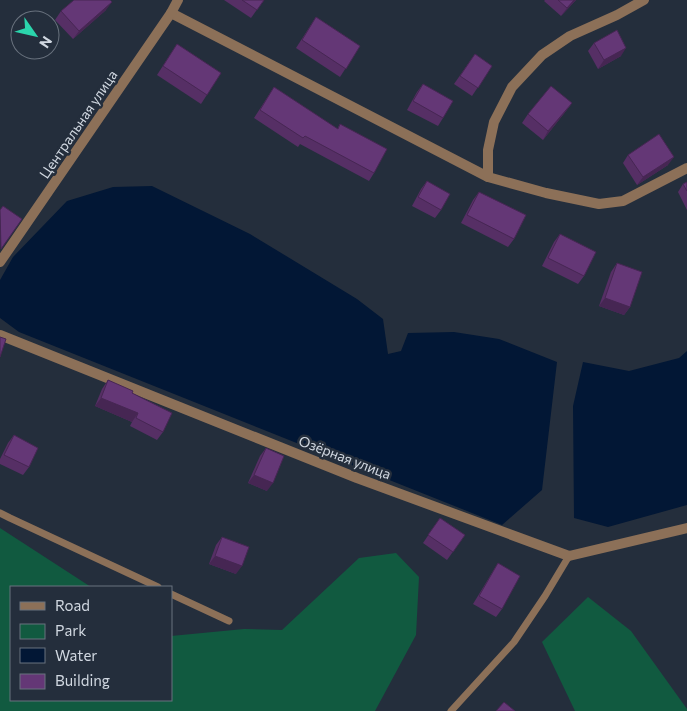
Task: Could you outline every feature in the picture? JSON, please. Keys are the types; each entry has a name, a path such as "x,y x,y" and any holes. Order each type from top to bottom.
{"street":[{"name":"Центральная улица","path":"0,262 171,13 178,0"},
{"path":"488,177 488,150 494,122 512,87 542,55 570,36 617,15 644,0"},
{"path":"171,13 488,177 546,193 599,204 623,201 687,168"},
{"name":"Озёрная улица","path":"0,335 357,478 569,556"},
{"path":"569,556 687,528"}],"lane":[{"path":"0,513 156,586"},
{"path":"451,711 514,642 569,556"},
{"path":"172,594 229,620"}],"green space":[{"path":"0,528 89,586 10,586 10,701 172,701 172,636 244,629 282,630 359,558 396,553 419,577 416,635 375,711 0,711"},
{"path":"588,597 631,631 687,711 575,711 542,642"}],"water":[{"path":"152,186 250,234 357,299 383,319 388,354 401,351 408,333 454,332 499,339 557,362 542,490 502,525 19,332 0,318 0,280 13,257 67,201 113,187"},
{"path":"687,351 687,505 608,527 574,518 573,406 583,362 629,371 679,358"}],"building":[{"path":"74,0 110,0 112,2 79,31 61,11"},
{"path":"242,0 264,0 257,10"},
{"path":"558,0 574,0 567,8"},
{"path":"316,17 360,46 346,69 302,40"},
{"path":"617,30 626,48 604,60 594,43"},
{"path":"177,44 221,73 207,95 163,66"},
{"path":"475,54 492,66 478,88 460,76"},
{"path":"423,84 453,101 443,118 413,101"},
{"path":"551,86 572,103 548,131 528,114"},
{"path":"274,87 338,129 340,124 387,149 374,173 305,136 303,138 260,110"},
{"path":"659,134 674,157 643,177 628,155"},
{"path":"427,181 450,194 441,210 418,197"},
{"path":"687,182 687,191 683,184"},
{"path":"479,192 526,215 514,239 467,215"},
{"path":"3,206 22,219 1,249 0,210"},
{"path":"560,234 596,252 584,276 548,258"},
{"path":"617,263 642,272 630,307 605,298"},
{"path":"0,337 6,339 0,357"},
{"path":"108,380 133,391 132,393 172,413 163,432 136,418 138,413 101,398"},
{"path":"14,435 38,448 29,467 4,455"},
{"path":"266,448 284,456 273,483 254,475"},
{"path":"440,518 465,535 453,552 428,535"},
{"path":"222,537 249,547 242,566 215,556"},
{"path":"498,563 520,576 502,609 479,596"},
{"path":"504,702 515,711 496,711"}]}
